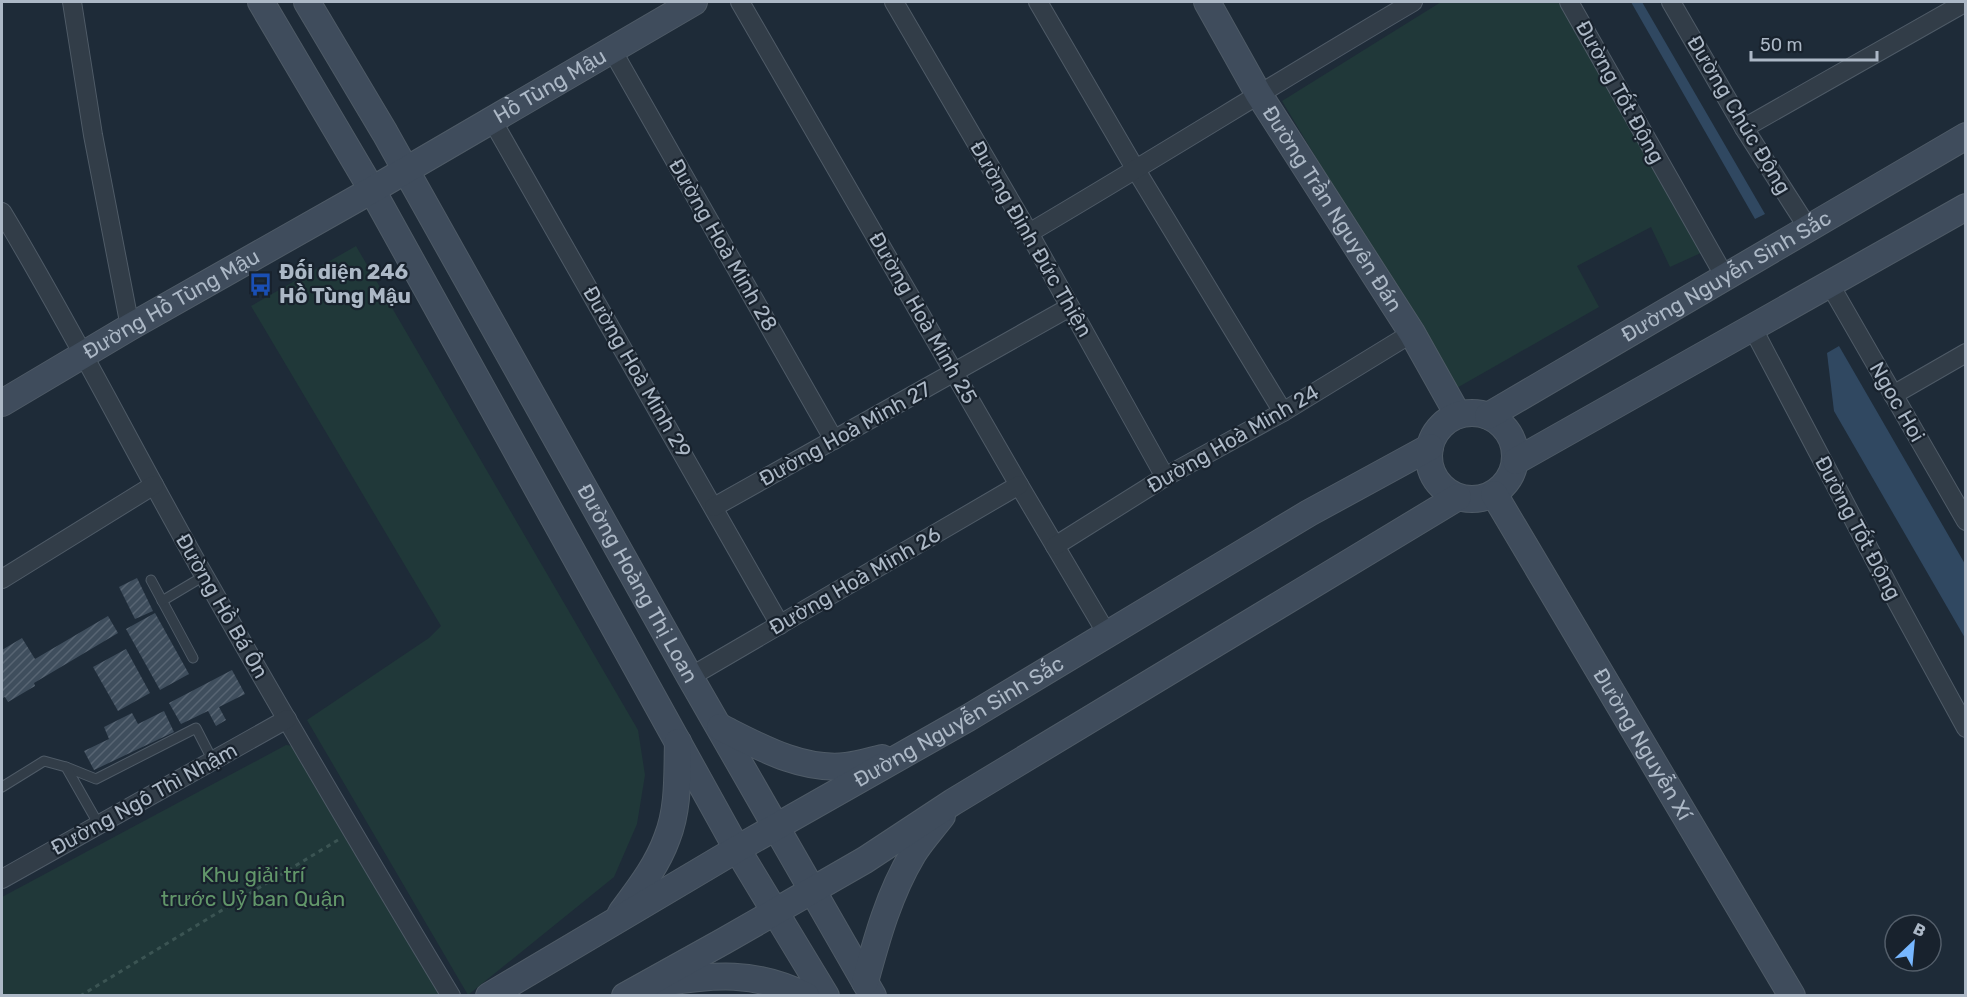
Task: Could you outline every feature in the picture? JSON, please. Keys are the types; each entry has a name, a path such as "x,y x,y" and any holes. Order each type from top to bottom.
{"main road":[{"name":"Đường Hoàng Thị Loan","path":"261,2 372,190 737,849 826,996"},
{"name":"Đường Hoàng Thị Loan","path":"307,2 385,133 690,677 869,989"},
{"name":"Hồ Tùng Mậu","path":"405,171 694,2"},
{"name":"Đường Trần Nguyên Đán","path":"1207,2 1258,93 1412,333 1458,415"},
{"name":"Đường Nguyễn Sinh Sắc","path":"1488,416 1965,136"},
{"name":"Đường Hồ Tùng Mậu","path":"2,403 130,327 405,171"},
{"path":"1516,461 1965,207"},
{"path":"1478,413 1488,416 1506,429 1512,439 1516,461 1509,480 1494,494 1483,498 1470,500 1458,497 1447,492 1438,483 1429,460 1430,447 1435,434 1445,422 1458,415 1478,413"},
{"name":"Đường Nguyễn Sinh Sắc","path":"489,996 737,849 906,753 1309,513 1430,447"},
{"name":"Đường Nguyễn Xí","path":"1494,494 1792,996"},
{"path":"634,991 865,860 953,802 1458,497"},
{"path":"720,727 762,748 806,764 845,766 906,753"},
{"path":"616,921 649,873 667,838 676,801 678,742"},
{"path":"869,989 877,937 890,899 913,854 953,802"},
{"path":"634,991 708,976 756,977 806,996"}],"street":[{"path":"72,2 93,135 130,327"},
{"name":"Đường Hoà Minh 25","path":"740,2 1107,634"},
{"name":"Đường Đinh Đức Thiện","path":"894,2 1029,233 1165,477"},
{"path":"1038,2 1136,170 1283,412"},
{"path":"1029,233 1136,170 1258,93 1413,2"},
{"name":"Đường Tốt Động","path":"1569,2 1725,277"},
{"path":"1744,128 1965,2"},
{"name":"Đường Chúc Động","path":"1678,4 1744,128 1808,228"},
{"name":"Đường Hoà Minh 28","path":"612,50 834,441"},
{"name":"Đường Hoà Minh 29","path":"492,120 780,625"},
{"name":"Đường Hồ Bá Ôn","path":"2,212 7,232 84,354 204,576 451,996"},
{"name":"Ngoc Hoi","path":"1829,283 1962,508"},
{"name":"Đường Hoà Minh 27","path":"714,507 1070,307"},
{"name":"Đường Tốt Động","path":"1752,327 1965,728"},
{"name":"Đường Hoà Minh 24","path":"1055,546 1165,477 1283,412 1412,333"},
{"path":"1893,394 1965,353"},
{"path":"2,579 154,485"},
{"name":"Đường Hoà Minh 26","path":"690,677 1019,485"},
{"name":"Đường Ngô Thì Nhậm","path":"2,879 287,719"}],"lane":[{"path":"162,601 204,576"},
{"path":"151,580 193,658"},
{"path":"2,787 44,761 96,778 196,728 213,761"},
{"path":"66,767 99,825"}],"path":[{"path":"80,996 352,831"}],"green space":[{"path":"1441,2 1558,2 1703,252 1670,267 1651,227 1577,266 1599,307 1455,389 1282,101"},
{"path":"356,246 638,730 645,775 637,824 614,877 468,995 307,720 429,638 441,626 251,306"},
{"name":"Khu giải trí trước Uỷ ban Quận","path":"286,745 293,746 444,996 2,996 2,897"}],"water":[{"path":"1631,2 1642,2 1765,214 1755,219"},
{"path":"1839,346 1965,564 1965,638 1834,411 1827,353"}],"building":[{"path":"137,578 153,611 135,619 119,587"},
{"path":"155,613 189,674 160,690 126,629"},
{"path":"108,616 118,633 34,683 35,686 8,702 5,697 2,698 2,650 22,638 35,659"},
{"path":"126,649 150,693 118,711 93,667"},
{"path":"232,670 245,694 219,707 226,720 216,726 208,711 181,724 169,703"},
{"path":"164,711 174,732 94,770 84,751 109,739 104,727 132,713 138,724"}],"place":[{"name":"Đối diện 246 Hồ Tùng Mậu","path":"261,284"}]}
